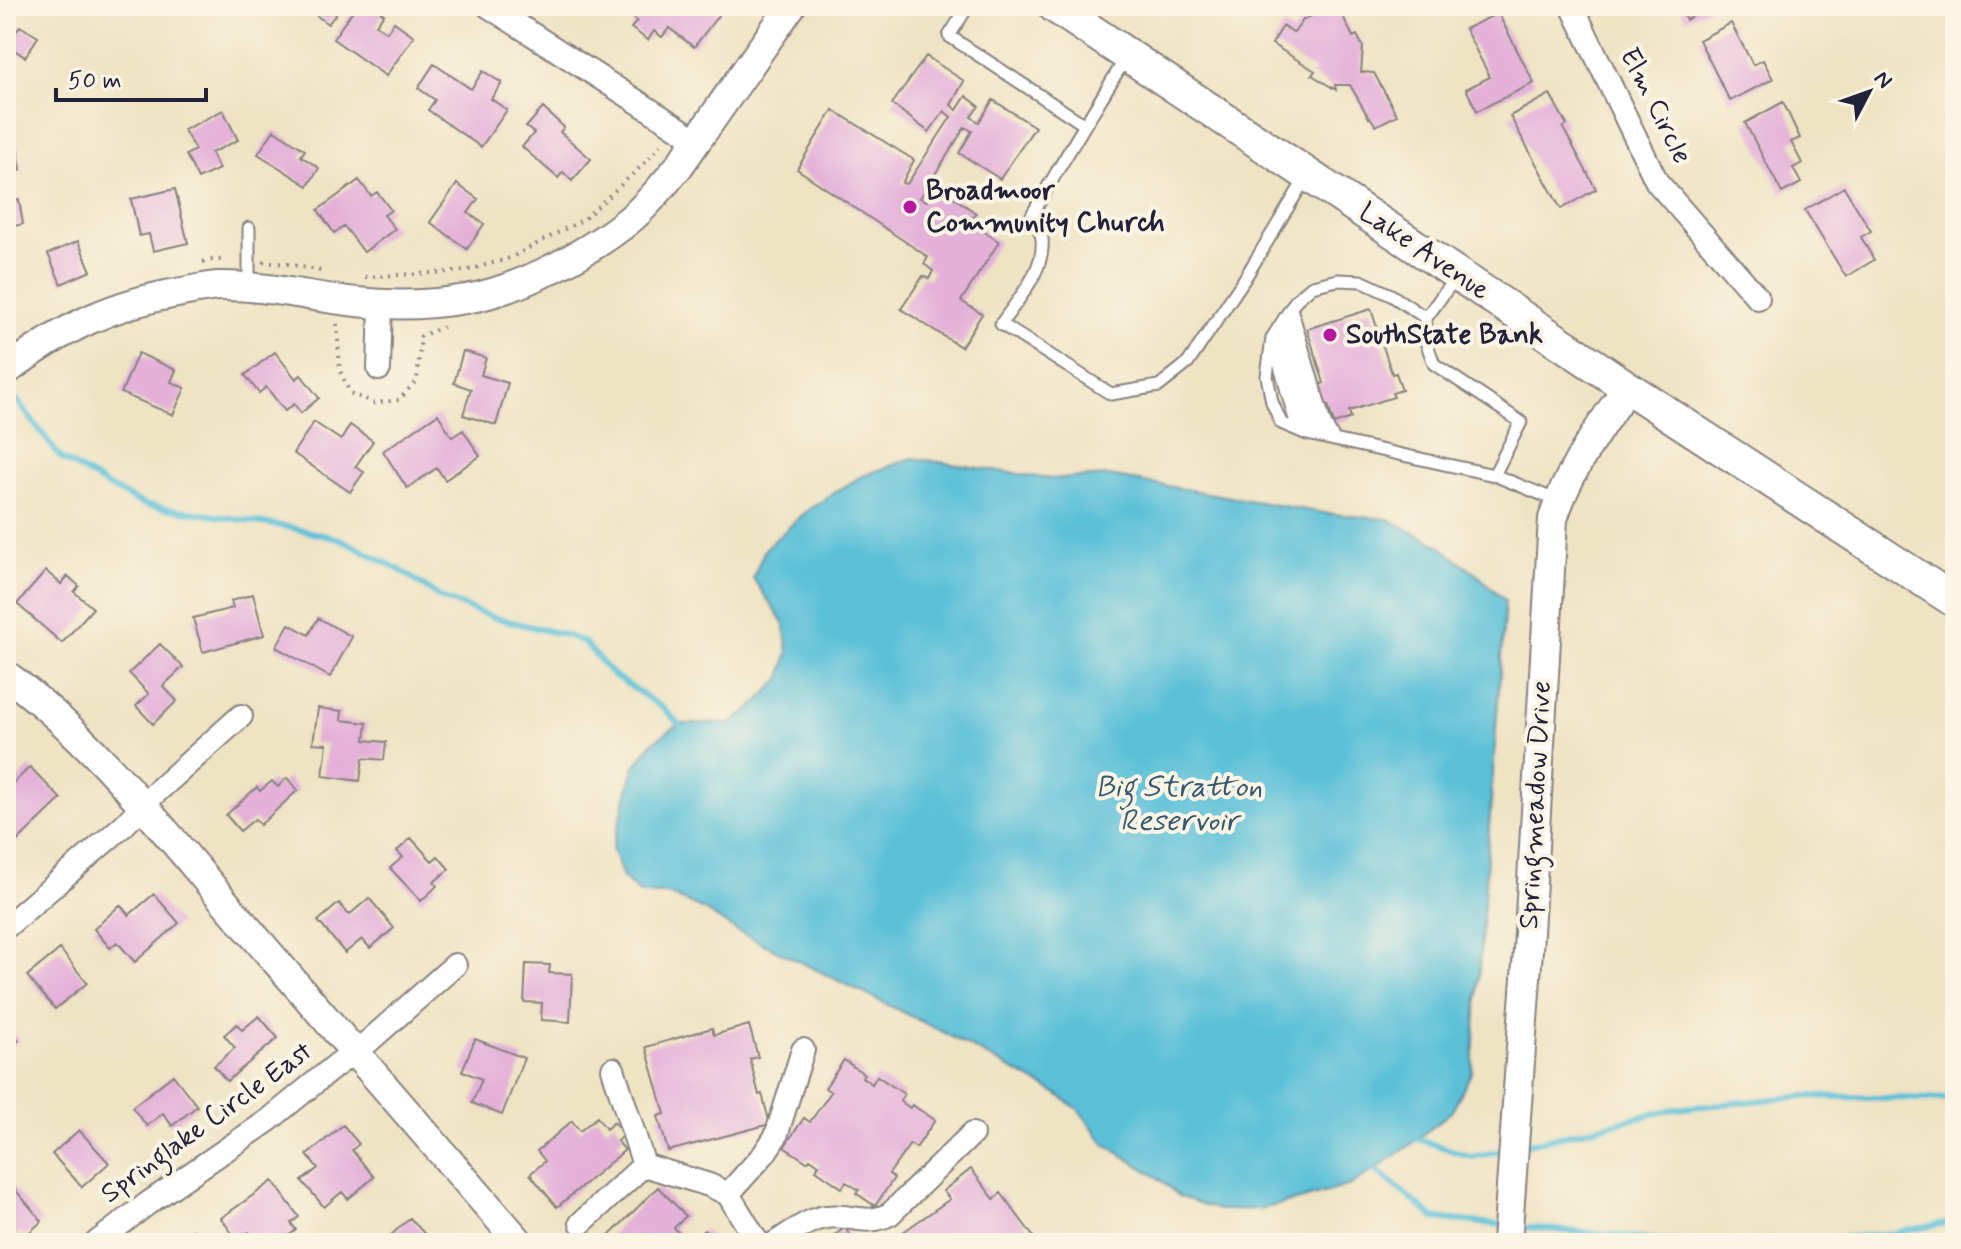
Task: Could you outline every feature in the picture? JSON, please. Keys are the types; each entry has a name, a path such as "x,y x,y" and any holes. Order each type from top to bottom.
{"main road":[{"name":"Lake Avenue","path":"1054,6 1955,601"}],"street":[{"path":"488,6 687,133"},
{"path":"6,371 57,335 123,305 215,286 249,274 381,304 467,299 549,270 609,235 636,214 679,166 687,133 791,6"},
{"name":"Elm Circle","path":"1572,6 1657,182 1758,298"},
{"path":"379,369 381,304"},
{"name":"Springmeadow Drive","path":"1507,1243 1553,519 1558,501 1579,459 1627,387"},
{"path":"6,675 55,715 142,806 520,1243"},
{"path":"6,927 123,826 241,716"},
{"name":"Springlake Circle East","path":"96,1243 259,1128 368,1042 455,965"},
{"path":"728,1194 776,1136 803,1050"},
{"path":"613,1069 644,1165"},
{"path":"775,1243 826,1217 843,1216 873,1221 890,1214 972,1134"},
{"path":"644,1165 728,1194 758,1243"},
{"path":"581,1223 644,1165"}],"lane":[{"path":"968,6 949,36 1085,125"},
{"path":"1127,55 1032,215 1042,238 1039,260 1031,281 1001,324 1111,394 1159,386 1188,363 1308,175"},
{"path":"249,228 249,274"},
{"path":"1458,274 1426,318 1425,339 1434,364 1521,422 1494,475"},
{"path":"1426,318 1391,295 1361,281 1338,280 1312,286 1296,300 1281,323 1267,376 1272,402 1281,423 1334,440 1494,475 1558,501"},
{"path":"1281,323 1310,434"},
{"path":"1281,323 1310,434"},
{"path":"1281,323 1334,440"}],"path":[{"path":"353,278 465,271 510,258 584,219 648,160 687,133"},
{"path":"198,264 209,260 249,274 288,264 327,272"},
{"path":"324,321 337,324 340,371 350,393 374,403 399,400 417,380 421,336 444,327"}],"water":[{"name":"Big Stratton Reservoir","path":"912,458 1051,479 1109,476 1323,513 1388,519 1440,546 1505,601 1472,1071 1452,1111 1405,1149 1353,1184 1260,1209 1218,1210 1179,1196 1157,1177 1105,1144 1079,1110 1056,1093 937,1029 737,931 704,910 668,894 641,894 624,879 612,849 634,768 653,742 679,724 732,723 781,678 788,652 784,624 753,578 765,549 809,509 860,477"}],"building":[{"path":"304,6 342,6 328,24"},
{"path":"356,6 372,6 384,14 376,25 387,32 394,22 414,36 386,76 333,39"},
{"path":"712,6 720,13 694,47 669,28 662,37 654,31 648,40 631,28 637,21 621,8"},
{"path":"1316,6 1338,6 1353,37 1357,35 1363,47 1361,72 1374,73 1397,115 1376,126 1350,85 1335,85 1336,90 1312,75 1315,71 1272,44 1283,26 1294,33 1303,20 1319,12"},
{"path":"1679,6 1713,6 1686,20"},
{"path":"1498,13 1534,83 1477,111 1466,89 1490,77 1465,29"},
{"path":"1731,23 1753,65 1763,60 1773,79 1730,101 1699,40"},
{"path":"20,26 38,37 25,57 7,45"},
{"name":"Broadmoor Community Church","path":"926,56 964,81 951,105 957,110 966,96 979,106 971,117 979,122 993,100 1035,127 1000,179 959,153 972,131 965,127 920,198 927,201 937,186 976,213 971,222 999,242 961,301 982,314 961,347 901,309 923,276 929,279 933,271 924,264 928,257 797,169 833,110 914,160 902,183 907,184 951,117 944,111 929,132 892,104"},
{"path":"434,64 471,89 483,71 502,83 491,99 507,110 481,147 428,110 435,100 418,88"},
{"path":"1550,94 1567,125 1563,128 1596,189 1561,209 1510,116"},
{"path":"1783,102 1800,138 1791,142 1802,163 1793,168 1801,183 1782,193 1745,123"},
{"path":"543,108 564,127 560,132 591,159 572,181 563,172 558,178 522,147 534,133 526,127"},
{"path":"223,110 238,140 211,153 219,169 198,179 186,155 195,150 184,130"},
{"path":"274,130 305,150 301,156 319,168 308,186 258,154"},
{"path":"17,147 21,170 6,172 6,148"},
{"path":"359,180 371,196 377,192 391,210 384,215 395,229 364,252 344,226 334,233 318,210"},
{"path":"457,184 478,199 468,213 484,224 467,249 430,222"},
{"path":"1844,187 1871,231 1861,237 1874,260 1846,277 1805,210"},
{"path":"175,189 188,243 153,251 149,234 139,236 131,199"},
{"path":"19,200 23,224 6,228 6,203"},
{"path":"78,241 91,271 61,284 48,254"},
{"path":"1371,309 1392,374 1396,373 1402,390 1392,393 1394,397 1349,411 1351,418 1334,424 1328,405 1292,416 1286,395 1324,383 1307,329"},
{"path":"463,351 486,358 481,375 508,383 496,425 463,415 471,389 454,383"},
{"path":"275,352 296,379 301,375 319,398 301,413 294,404 285,411 266,387 259,393 245,375"},
{"path":"138,353 176,370 171,382 185,388 173,415 121,393"},
{"path":"438,414 452,437 463,430 480,456 445,480 437,468 407,488 383,451"},
{"path":"314,422 341,440 350,425 373,441 355,467 364,472 350,492 293,453"},
{"path":"46,571 61,584 68,576 79,586 74,592 93,608 62,643 17,604"},
{"path":"253,594 264,635 203,652 193,618 233,608 231,601"},
{"path":"318,618 352,637 330,677 276,647 289,624 309,635"},
{"path":"160,644 183,667 163,686 177,701 153,724 136,706 149,694 129,673"},
{"path":"318,708 342,711 341,720 367,723 365,740 386,742 384,760 363,758 360,781 323,776 327,744 313,743"},
{"path":"30,767 61,799 15,843 6,834 6,814 15,805 6,796 6,790"},
{"path":"287,778 298,790 260,825 255,819 240,831 226,815 257,787 260,791 272,781 278,787"},
{"path":"411,838 432,861 438,856 449,869 434,882 437,886 421,901 390,868 403,857 397,851"},
{"path":"154,894 179,923 135,962 117,942 110,948 94,929 120,905 129,915"},
{"path":"369,898 394,928 370,948 362,939 345,953 318,921 339,903 349,915"},
{"path":"60,949 87,983 55,1009 27,976"},
{"path":"526,964 550,965 549,973 572,974 570,1022 541,1020 542,1003 524,1002"},
{"path":"259,1016 278,1038 227,1081 214,1066 235,1048 224,1035 237,1024 242,1030"},
{"path":"749,1025 758,1057 750,1059 770,1124 668,1151 658,1116 665,1114 646,1047 712,1028 714,1035"},
{"path":"6,1026 19,1040 6,1053"},
{"path":"475,1039 524,1058 502,1115 472,1103 482,1079 462,1071"},
{"path":"844,1060 872,1084 877,1076 904,1094 900,1101 935,1120 916,1148 910,1144 889,1174 894,1178 875,1206 856,1193 859,1190 846,1182 842,1188 816,1170 819,1165 810,1159 807,1162 784,1147 804,1118 810,1122 831,1092 825,1088"},
{"path":"173,1075 197,1106 172,1126 163,1113 147,1126 132,1107"},
{"path":"597,1117 606,1129 614,1122 624,1135 617,1141 625,1150 557,1207 530,1174 545,1161 537,1151 572,1121 580,1131"},
{"path":"343,1125 359,1144 352,1150 374,1177 348,1199 342,1192 324,1207 302,1181 318,1168 307,1155"},
{"path":"79,1130 109,1163 82,1187 52,1154"},
{"path":"971,1169 994,1199 1001,1193 1038,1243 900,1243 896,1237 950,1199 943,1191"},
{"path":"273,1181 299,1217 291,1223 296,1230 279,1243 270,1243 265,1236 256,1242 249,1232 237,1240 221,1218"},
{"path":"12,1186 42,1221 25,1236 20,1232 6,1243 6,1192"},
{"path":"658,1187 686,1216 674,1228 689,1243 602,1243"},
{"path":"410,1218 433,1243 398,1243 391,1235"},
{"path":"845,1228 855,1243 823,1243"},
{"path":"193,1230 203,1243 176,1243"},
{"path":"704,1230 717,1243 691,1243"}],"waterway":[{"path":"6,386 61,458 111,488 145,505 288,527 340,539 400,570 441,598 492,617 584,642 612,674 663,708 679,724"},
{"path":"1524,1145 1674,1109 1804,1096 1955,1098"},
{"path":"1418,1139 1472,1157 1505,1150"},
{"path":"1375,1169 1434,1218 1502,1225"},
{"path":"1777,1243 1896,1233 1955,1221"},
{"path":"1517,1226 1689,1243"}],"place":[{"name":"Broadmoor Community Church","path":"910,207"},
{"name":"SouthState Bank","path":"1330,335"}]}
